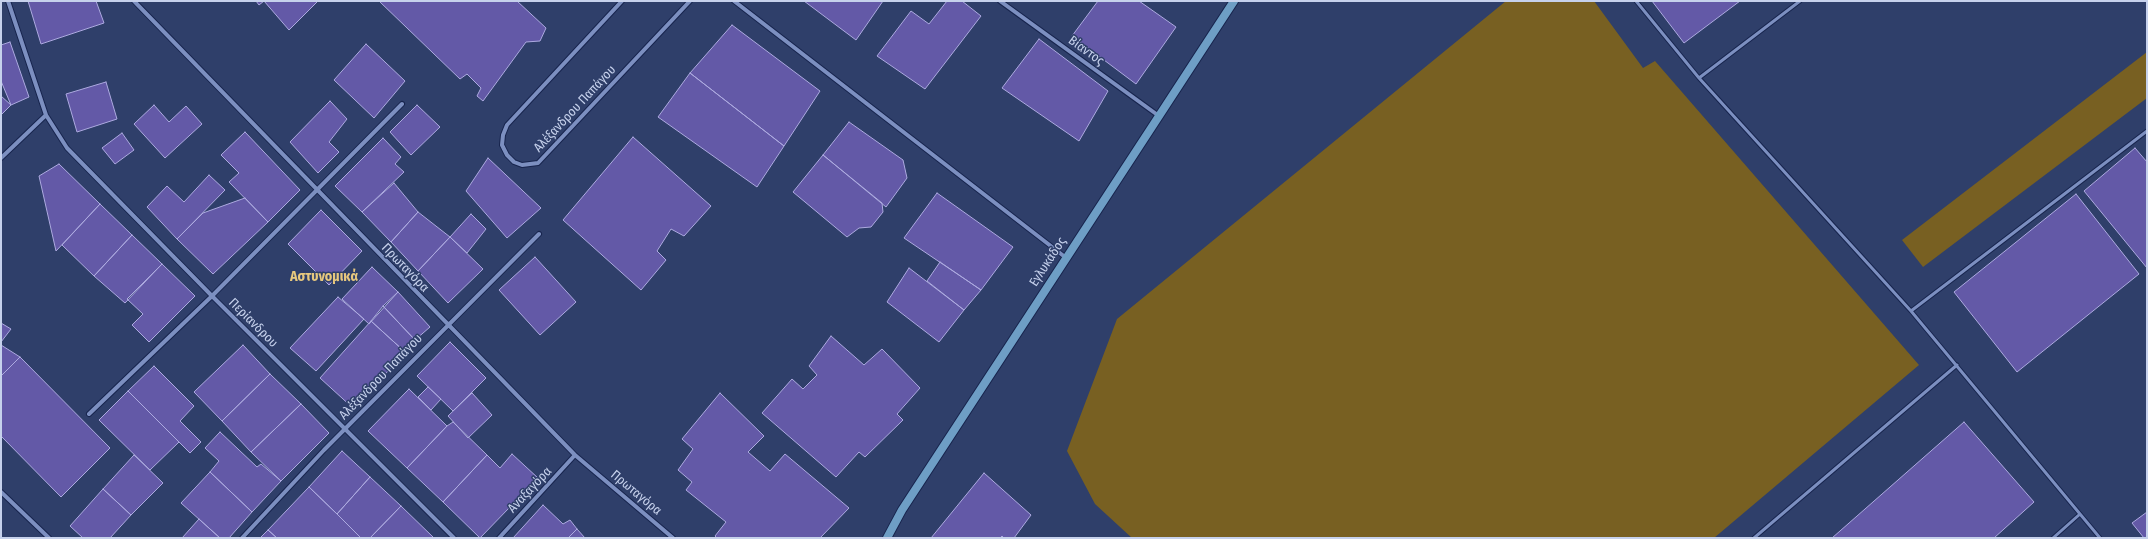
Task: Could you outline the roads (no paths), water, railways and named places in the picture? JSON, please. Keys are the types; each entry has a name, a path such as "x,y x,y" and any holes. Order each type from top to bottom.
{"main road":[{"name":"Εγλυκάδος","path":"886,538 902,510 1065,257 1234,1"}],"street":[{"name":"Περίανδρου","path":"8,1 46,115 56,133 76,159 344,430 454,538"},
{"name":"Πρωταγόρα","path":"134,1 446,325 575,455 673,538"},
{"name":"Αλέξανδρου Παπάγου","path":"622,1 507,125 502,135 502,145 506,155 514,162 522,165 538,163 690,1"},
{"path":"734,1 1065,257"},
{"name":"Βίαντος","path":"1000,1 1159,116"},
{"path":"89,414 212,296 402,104"},
{"path":"1,158 46,115"},
{"name":"Αλέξανδρου Παπάγου","path":"242,538 446,325 539,234"},
{"name":"Αναξαγόρα","path":"499,538 575,455"},
{"path":"1,492 49,538"}],"lane":[{"path":"1636,1 1699,78 1911,311 2100,538"},
{"path":"1699,78 1800,1"},
{"path":"1911,311 2147,131"},
{"path":"1754,538 1957,365"},
{"path":"2052,538 2080,514"}],"district":[{"name":"Αστυνομικά","path":"324,277"}]}
